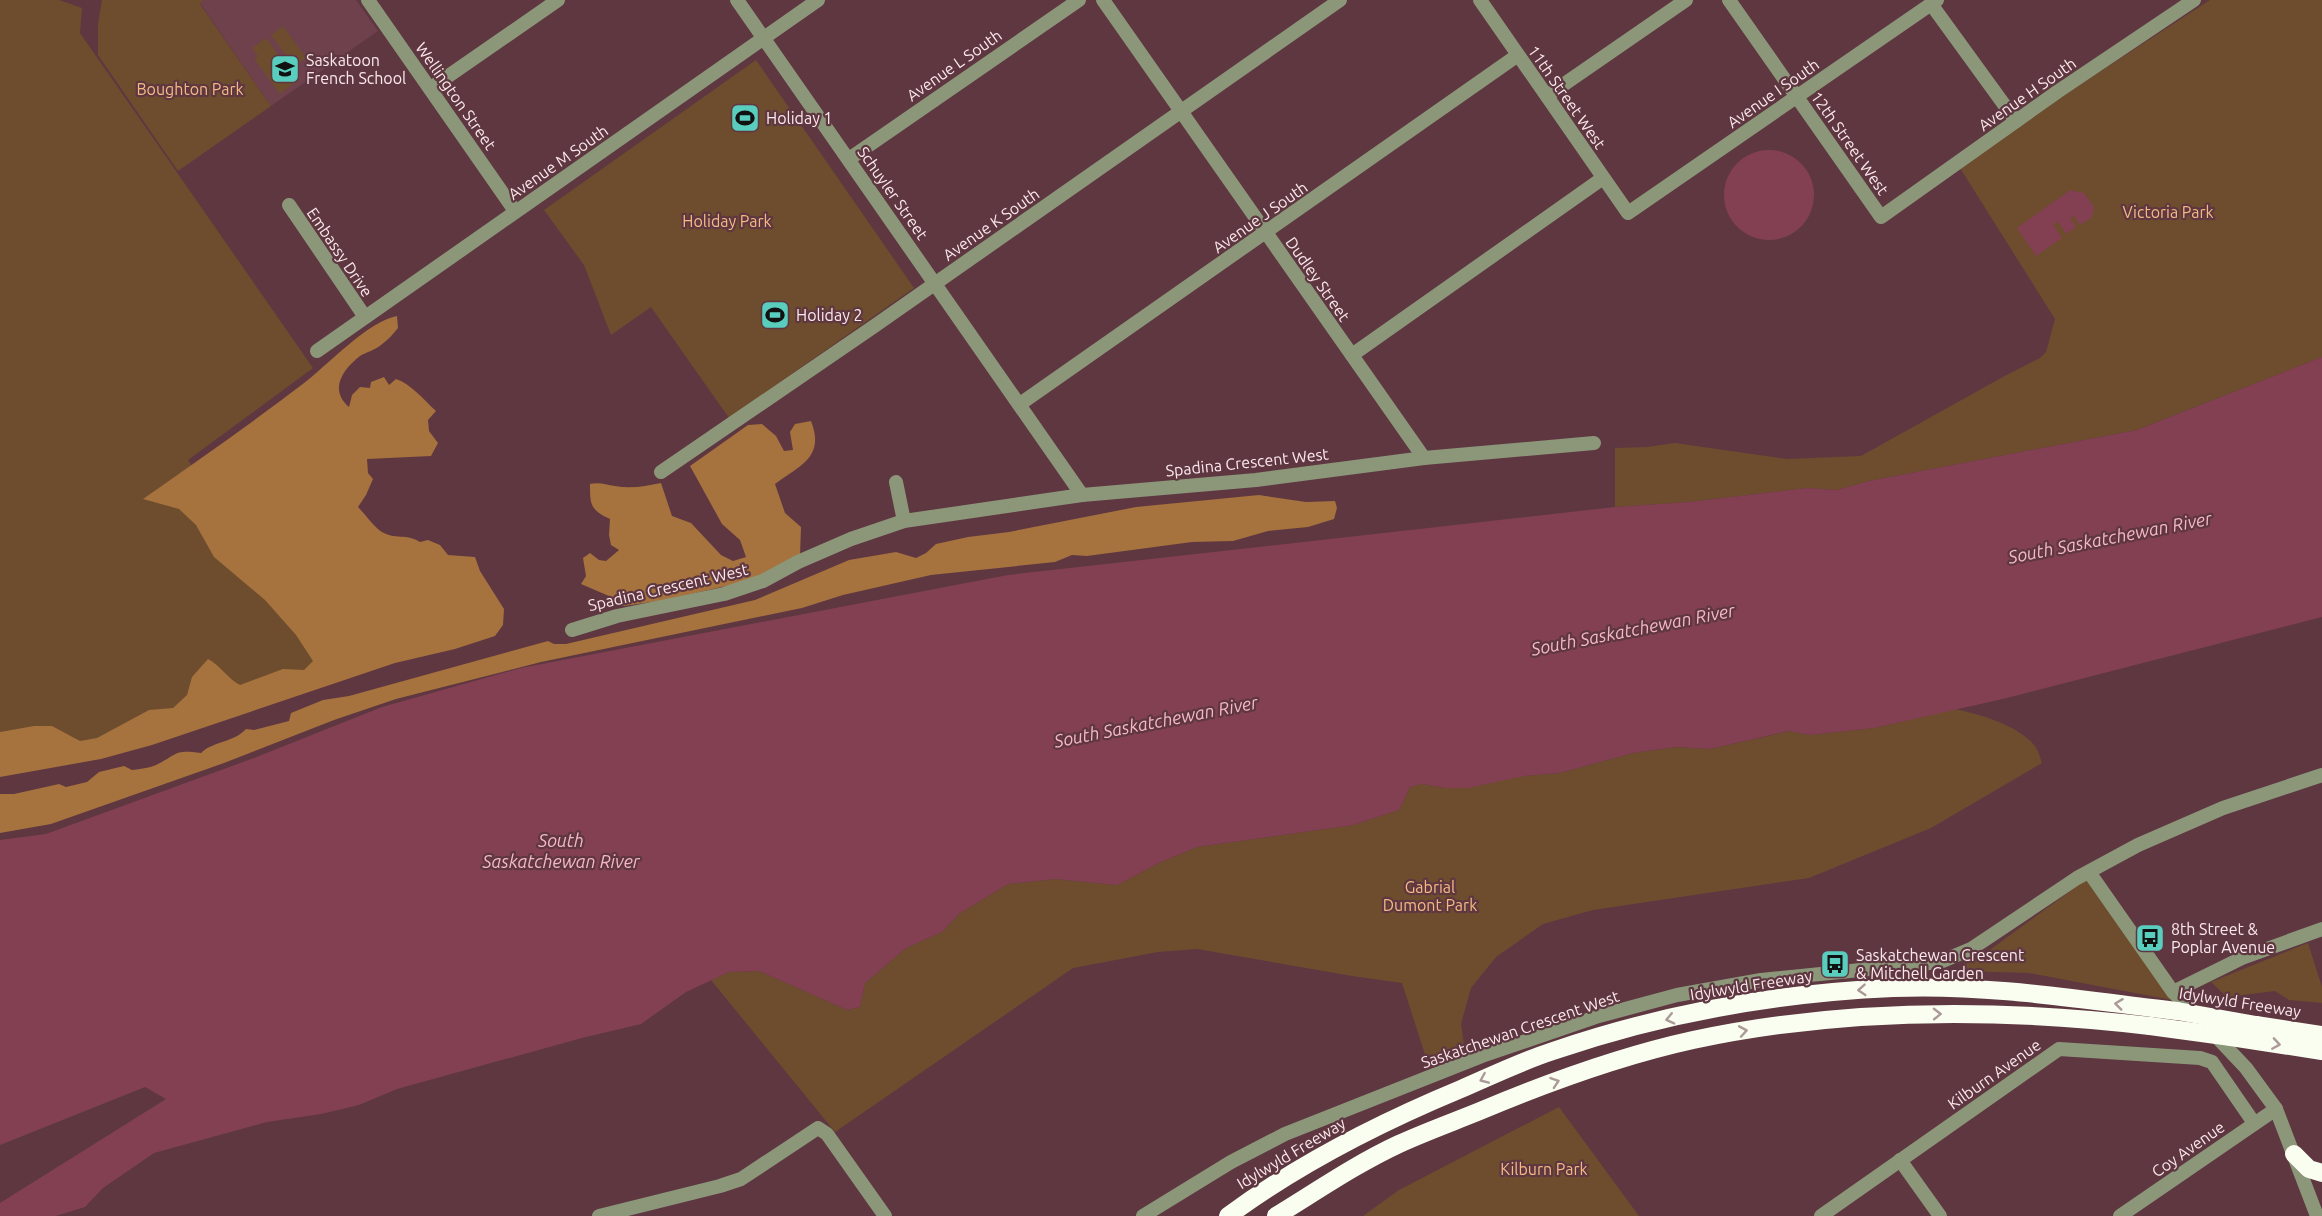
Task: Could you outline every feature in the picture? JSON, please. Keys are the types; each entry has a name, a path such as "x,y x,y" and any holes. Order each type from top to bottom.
{"highway":[{"name":"Idylwyld Freeway","path":"1228,1216 1310,1163 1394,1117 1552,1051 1675,1018 1767,1000 1894,988 2013,991 2177,1011 2256,1026 2322,1035"},
{"path":"1276,1216 1350,1170 1399,1144 1531,1090 1626,1058 1692,1041 1790,1024 1869,1017 1975,1014 2081,1019 2150,1026 2322,1051"},
{"path":"1300,1216 1328,1196 1419,1143 1531,1090"},
{"path":"2294,1154 2310,1169 2322,1173"}],"street":[{"name":"Wellington Street","path":"368,0 515,211"},
{"path":"431,88 558,0"},
{"name":"Schuyler Street","path":"737,0 1082,495"},
{"name":"Avenue M South","path":"317,351 818,0"},
{"name":"Avenue L South","path":"849,159 1079,0"},
{"name":"Dudley Street","path":"1103,0 1424,458"},
{"name":"Avenue K South","path":"661,472 1340,0"},
{"name":"11th Street West","path":"1480,0 1628,213"},
{"path":"1547,96 1686,0"},
{"name":"12th Street West","path":"1729,0 1881,217"},
{"name":"Avenue H South","path":"1881,217 2016,121 2194,0"},
{"path":"1934,2 2016,121"},
{"name":"Avenue I South","path":"1628,213 1934,2"},
{"name":"Avenue J South","path":"1020,404 1518,55"},
{"path":"1352,355 1604,178"},
{"name":"Embassy Drive","path":"289,205 365,317"},
{"name":"Spadina Crescent West","path":"572,630 617,616 724,594 763,581 851,538 904,521 1082,495 1256,480 1424,458 1594,443"},
{"path":"896,482 904,521"},
{"name":"Saskatchewan Crescent West","path":"1143,1216 1231,1162 1285,1134 1482,1056 1599,1016 1677,995 1761,980 1940,962 1971,949 2089,872 2138,845 2205,816 2322,775"},
{"path":"2089,872 2173,992 2246,1068 2276,1110 2317,1216"},
{"path":"2173,992 2242,958 2322,929"},
{"name":"Kilburn Avenue","path":"1821,1216 2059,1049 2190,1057 2212,1062 2254,1123"},
{"name":"Coy Avenue","path":"2120,1216 2276,1110"},
{"path":"599,1216 741,1179 818,1128 827,1134 885,1216"},
{"path":"1900,1160 1940,1216"}],"shaded area":[{"name":"Saskatoon French School","path":"204,0 356,0 378,31 271,106 200,3"},
{"path":"397,316 398,328 390,337 379,347 360,356 348,367 340,380 340,394 349,407 352,395 360,387 370,388 371,382 384,377 389,385 396,379 402,381 436,411 428,420 429,431 438,443 431,456 367,459 368,473 373,479 358,507 376,527 391,536 415,539 420,542 428,540 440,545 448,555 475,557 480,571 504,609 503,625 495,636 455,649 395,663 152,745 101,759 0,777 0,732 34,726 52,726 80,741 97,738 149,710 173,708 187,695 192,677 208,659 240,685 283,669 304,670 313,661 296,635 265,600 214,557 196,525 179,509 143,499 284,398 373,326"},
{"path":"811,421 815,433 813,452 802,465 775,484 785,513 801,527 800,556 762,575 735,584 665,600 624,606 613,605 609,596 581,584 586,576 583,558 590,553 599,560 606,561 619,550 611,545 610,519 598,513 593,506 590,484 633,487 661,483 672,516 691,523 721,555 733,561 746,557 740,540 722,524 690,466 748,425 762,424 776,436 784,451 793,450 790,432 795,424"},
{"path":"1259,495 1306,502 1335,501 1337,508 1334,519 1308,527 1268,531 1233,541 1192,542 1087,556 1072,555 1055,562 931,575 843,595 802,608 541,662 396,699 51,824 0,833 0,794 14,794 59,784 66,787 87,782 99,772 124,766 132,770 144,768 156,765 181,752 201,753 211,746 241,734 246,729 254,730 289,721 291,713 323,700 349,696 548,641 554,644 566,644 755,600 849,560 896,552 916,558 936,544 968,537 1009,532 1136,507"}],"green space":[{"path":"0,0 59,0 82,8 80,33 313,368 188,460 333,670 227,707 0,766"},
{"name":"Boughton Park","path":"102,0 204,0 200,4 271,106 178,171 98,55 98,24"},
{"name":"Victoria Park","path":"2210,0 2322,0 2322,357 2137,430 1869,481 1837,490 1807,488 1689,502 1615,507 1615,448 1675,443 1787,459 1861,456 2040,358 2046,352 2055,319 1960,168 2061,97"},
{"path":"283,26 306,58 294,66 271,35"},
{"path":"266,38 297,81 280,94 254,59 258,56 252,48"},
{"name":"Holiday Park","path":"756,60 914,288 729,418 651,307 611,335 584,265 544,210"},
{"name":"Gabrial Dumont Park","path":"1955,709 1986,717 2018,732 2035,747 2042,763 1931,828 1809,878 1593,910 1543,924 1496,957 1471,988 1461,1024 1465,1052 1429,1067 1402,983 1197,949 1158,952 1073,968 835,1132 711,980 729,972 759,971 847,1010 860,1007 865,983 906,948 942,932 959,914 1008,884 1055,879 1117,885 1161,862 1197,847 1353,825 1399,810 1410,787 1422,784 1446,788 1560,773 1633,753 1676,747 1710,749 1790,731 1810,735 1874,728"},
{"path":"2088,878 2177,1001 2029,973 1963,971 1962,966 1987,952"},
{"path":"2308,943 2322,987 2322,1003 2289,1000 2275,991 2227,997 2211,982"},
{"name":"Kilburn Park","path":"1559,1107 1639,1216 1363,1216 1399,1190"}],"water":[{"path":"1760,150 1778,150 1794,157 1807,170 1814,186 1814,204 1807,220 1794,233 1778,240 1760,240 1744,233 1731,220 1724,204 1724,186 1731,170 1744,157"},
{"path":"2070,190 2084,193 2094,207 2092,217 2080,225 2074,216 2070,218 2076,227 2066,234 2058,222 2053,224 2062,238 2036,256 2017,228"},
{"name":"South Saskatchewan River","path":"2322,357 2322,617 2007,698 1874,728 1810,735 1789,731 1710,749 1676,747 1633,753 1560,773 1524,776 1468,788 1446,788 1422,784 1410,787 1399,810 1353,825 1197,847 1161,862 1117,885 1055,879 1008,884 959,914 942,932 906,948 865,983 860,1007 847,1010 759,971 729,972 686,992 641,1024 397,1089 359,1105 321,1114 267,1122 154,1153 103,1188 85,1207 56,1216 0,1216 0,1203 166,1099 145,1087 0,1145 0,840 46,834 254,758 382,707 521,668 1008,575 1615,507 1689,502 1807,488 1837,490 1869,481 2137,430"}],"place":[{"name":"Saskatoon French School","path":"285,69"},
{"name":"Holiday 1","path":"745,118"},
{"name":"Holiday 2","path":"775,315"},
{"name":"8th Street & Poplar Avenue","path":"2150,938"},
{"name":"Saskatchewan Crescent & Mitchell Garden","path":"1835,964"}]}
